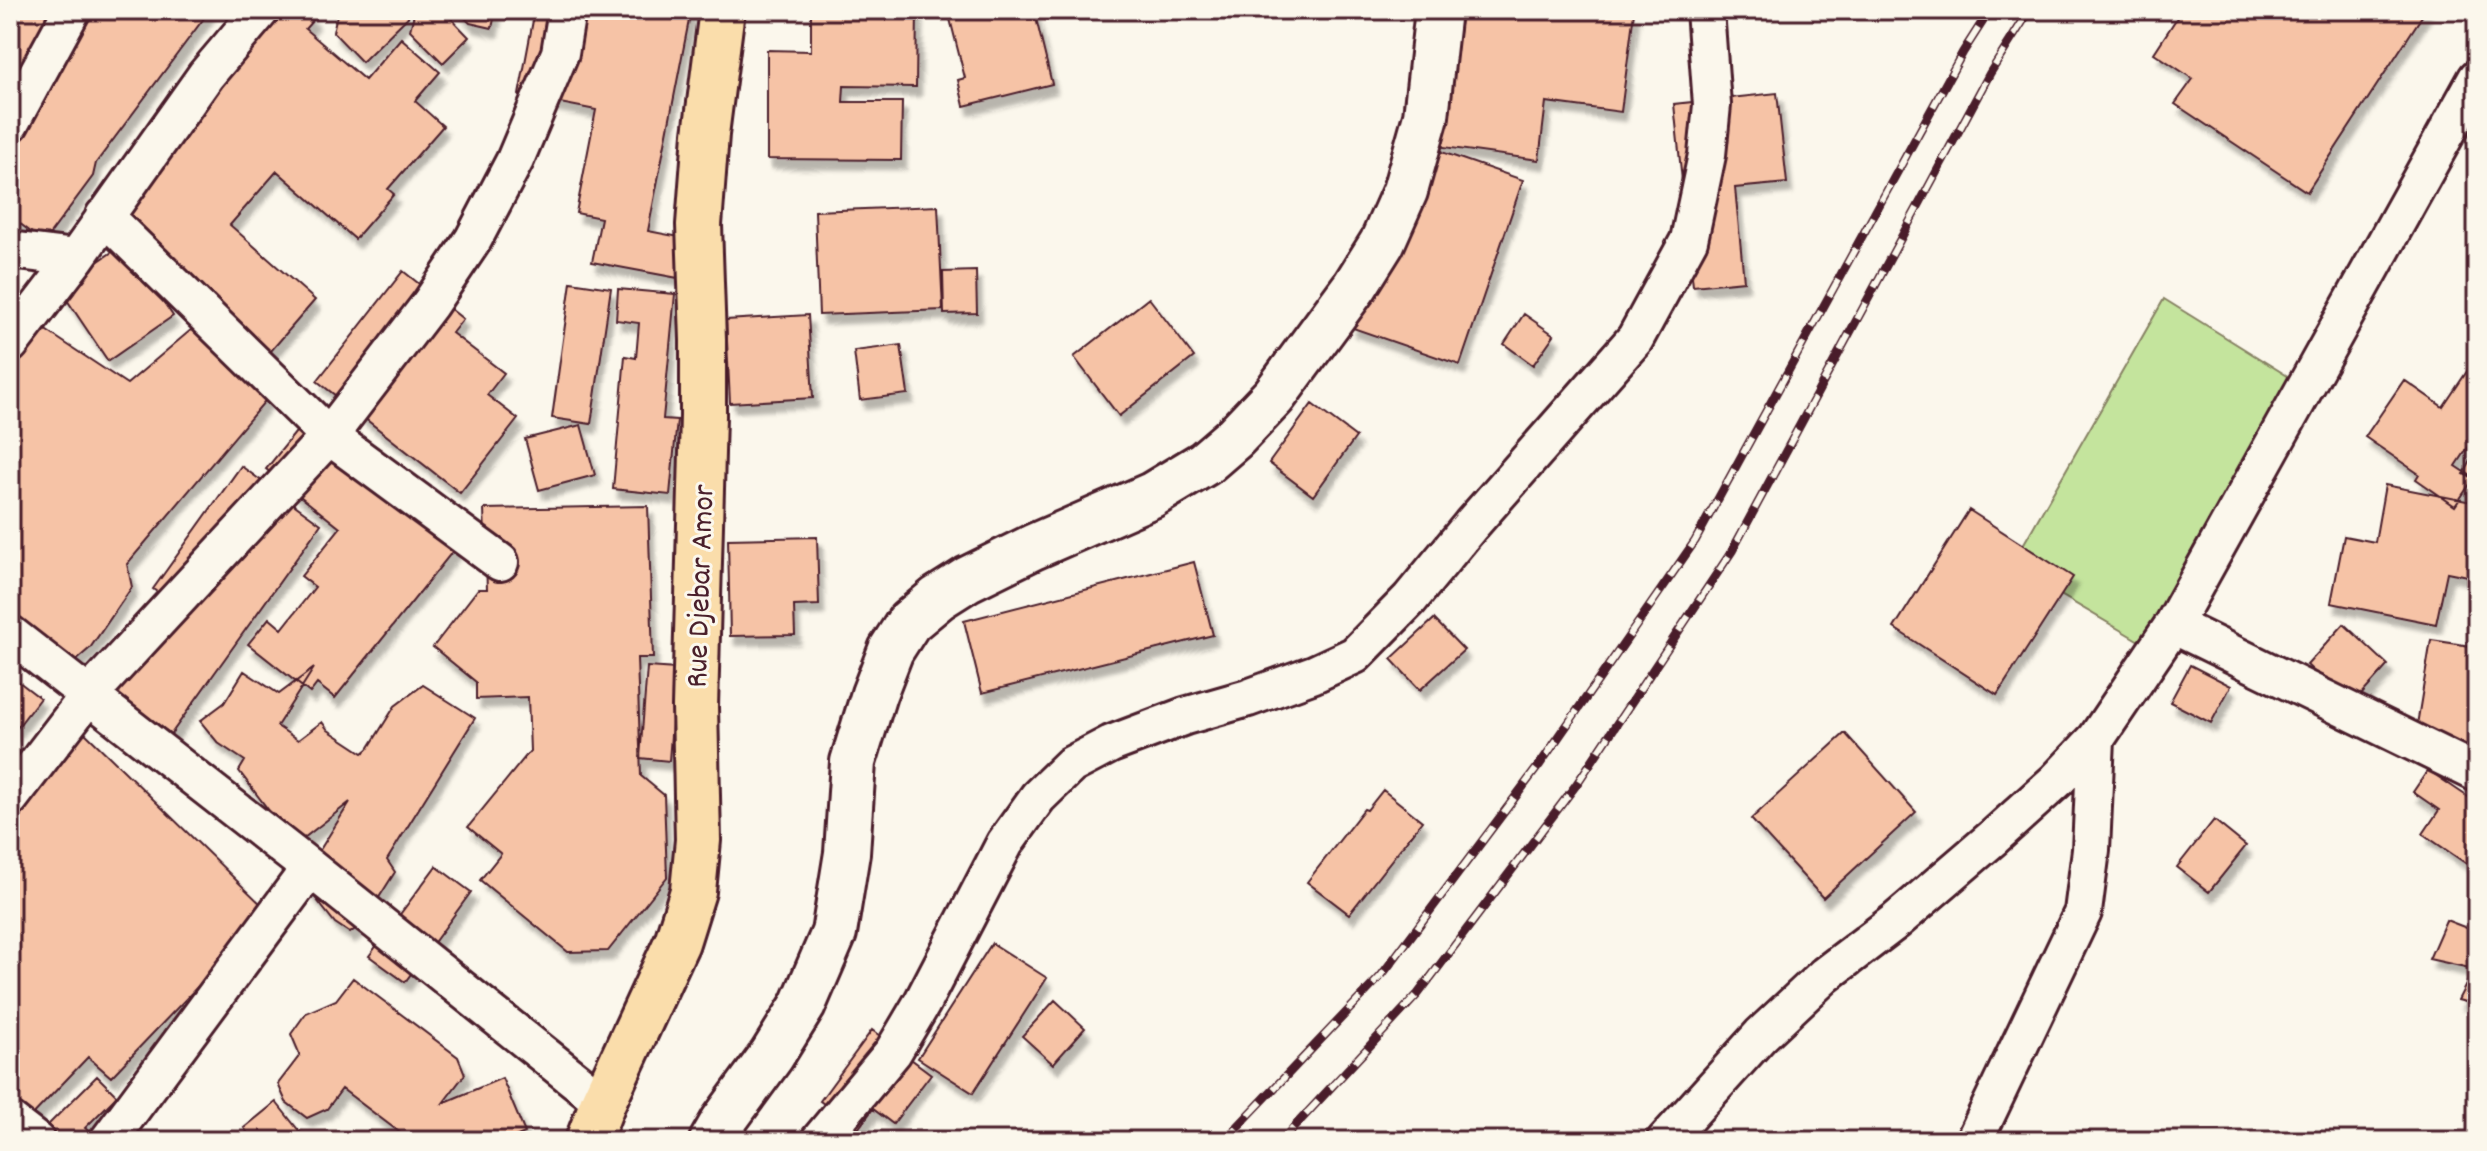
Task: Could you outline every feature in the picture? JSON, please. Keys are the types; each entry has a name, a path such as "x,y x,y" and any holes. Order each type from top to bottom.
{"main road":[{"name":"Rue Djebar Amor","path":"596,1121 677,942 693,891 698,840 695,707 703,416 699,225 706,134 722,10"}],"street":[{"path":"10,124 72,10"},
{"path":"10,344 76,258 206,75 261,10"},
{"path":"10,798 89,695 329,436 430,304 473,240 515,160 560,53 567,10"},
{"path":"712,1141 803,1005 834,933 847,853 853,762 891,650 909,622 968,579 1152,495 1205,463 1274,396 1362,275 1382,243 1405,191 1426,116 1438,10"},
{"path":"819,1141 893,1052 922,1003 1005,843 1038,797 1071,765 1111,744 1185,716 1261,693 1355,655 1410,599 1635,339 1689,240 1707,155 1712,105 1705,10"},
{"path":"1665,1141 1761,1035 1825,975 1896,921 1994,837 2057,780 2096,739 2173,625 2477,78"},
{"path":"104,216 329,436 500,562"},
{"path":"10,250 76,258"},
{"path":"2173,625 2477,773"},
{"path":"10,634 310,868 596,1121"},
{"path":"1974,1141 2083,912 2091,850 2096,739"},
{"path":"108,1141 310,868"},
{"path":"10,1121 36,1141"}],"green space":[{"path":"2164,299 2302,385 2151,648 2011,566"}],"building":[{"path":"16,10 210,10 96,163 93,176 44,242 10,216 10,29"},
{"path":"283,10 304,10 314,19 305,29 365,80 401,38 440,72 415,101 443,126 388,189 394,194 355,239 277,171 230,225 315,300 264,359 103,218"},
{"path":"338,10 415,10 362,62 333,32"},
{"path":"415,10 443,10 469,37 443,63 410,30"},
{"path":"457,10 496,10 492,28 470,23"},
{"path":"542,10 691,10 648,231 685,238 678,278 592,262 601,218 576,213 596,110 519,95 534,15 541,16"},
{"path":"811,10 917,10 916,87 844,86 843,102 902,102 901,160 767,159 767,50 811,51"},
{"path":"967,10 1034,10 1052,84 964,106 958,80 965,78 949,15"},
{"path":"1462,10 1634,12 1621,112 1546,102 1539,160 1429,145 1437,81 1453,82"},
{"path":"2182,10 2426,10 2307,192 2175,104 2193,79 2154,53"},
{"path":"1777,93 1787,183 1735,188 1744,281 1693,286 1674,104"},
{"path":"1433,149 1523,180 1460,365 1350,327"},
{"path":"938,206 943,310 819,315 815,211"},
{"path":"124,244 173,316 108,361 59,288"},
{"path":"403,271 463,319 452,333 504,373 487,395 518,419 460,493 317,381"},
{"path":"976,271 977,313 944,314 943,272"},
{"path":"571,282 611,288 591,424 552,418"},
{"path":"618,289 675,294 663,419 677,420 670,495 613,489 625,356 636,358 639,323 616,320"},
{"path":"1149,298 1194,357 1119,416 1074,357"},
{"path":"1524,314 1554,335 1533,365 1504,344"},
{"path":"808,315 813,398 730,403 726,320"},
{"path":"199,323 270,395 127,564 132,587 90,648 66,669 10,619 10,371 44,329 127,384"},
{"path":"901,345 908,394 860,400 854,351"},
{"path":"2476,358 2477,434 2456,466 2474,478 2455,506 2416,479 2419,474 2365,437 2404,380 2443,407"},
{"path":"1312,404 1356,437 1313,496 1269,463"},
{"path":"312,412 465,536 335,698 317,684 310,693 248,644 269,618 282,629 315,587 301,576 340,528 266,469"},
{"path":"581,425 595,475 539,490 525,439"},
{"path":"2477,449 2477,481 2464,474"},
{"path":"241,466 321,524 171,734 105,687 168,600 153,589"},
{"path":"2385,485 2477,503 2477,578 2447,572 2436,624 2331,603 2344,536 2375,542"},
{"path":"648,506 653,658 637,658 641,776 664,795 667,877 608,951 568,952 480,880 501,854 468,827 530,751 528,697 476,699 476,682 433,647 478,589 487,589 484,509"},
{"path":"1969,510 2073,577 1997,695 1894,628"},
{"path":"817,537 819,605 794,606 795,635 730,636 728,539"},
{"path":"1194,562 1213,635 982,693 964,621"},
{"path":"1434,619 1464,650 1420,690 1391,659"},
{"path":"2475,619 2477,748 2415,737 2431,640 2471,646"},
{"path":"2344,624 2388,665 2351,706 2307,665"},
{"path":"2190,665 2231,686 2211,723 2170,702"},
{"path":"647,667 676,669 669,761 640,758"},
{"path":"314,668 277,726 298,740 322,722 328,730 363,753 395,706 423,685 475,718 387,860 395,872 363,923 350,933 335,923 301,880 350,802 295,845 239,771 245,761 218,743 200,721 224,703 244,671 279,694"},
{"path":"10,675 40,698 10,737"},
{"path":"82,730 269,912 111,1077 88,1057 27,1121 10,1104 10,805"},
{"path":"1845,733 1916,812 1823,898 1751,819"},
{"path":"2428,770 2477,803 2477,871 2423,834 2439,810 2413,792"},
{"path":"1383,790 1422,821 1349,914 1307,882 1364,809 1367,810"},
{"path":"2214,820 2246,846 2209,892 2177,867"},
{"path":"436,866 471,892 405,982 369,956"},
{"path":"2446,920 2477,932 2477,1005 2458,1000 2474,969 2429,959"},
{"path":"992,943 1047,978 973,1093 918,1058"},
{"path":"353,978 458,1057 465,1074 443,1103 502,1078 525,1133 505,1141 411,1141 342,1089 327,1109 307,1118 286,1102 278,1084 300,1055 291,1034 306,1013 336,1000"},
{"path":"1055,1000 1085,1028 1053,1064 1022,1036"},
{"path":"872,1030 931,1074 893,1124 873,1109 858,1129 820,1101"},
{"path":"97,1076 117,1096 85,1128 96,1138 92,1141 56,1141 44,1129"},
{"path":"276,1102 307,1141 254,1141 244,1128"}],"railway":[{"path":"1224,1141 1381,976 1540,764 1695,541 1963,52 1990,10"},
{"path":"1281,1141 1418,994 1576,785 1732,551 1990,73 2030,10"}]}
